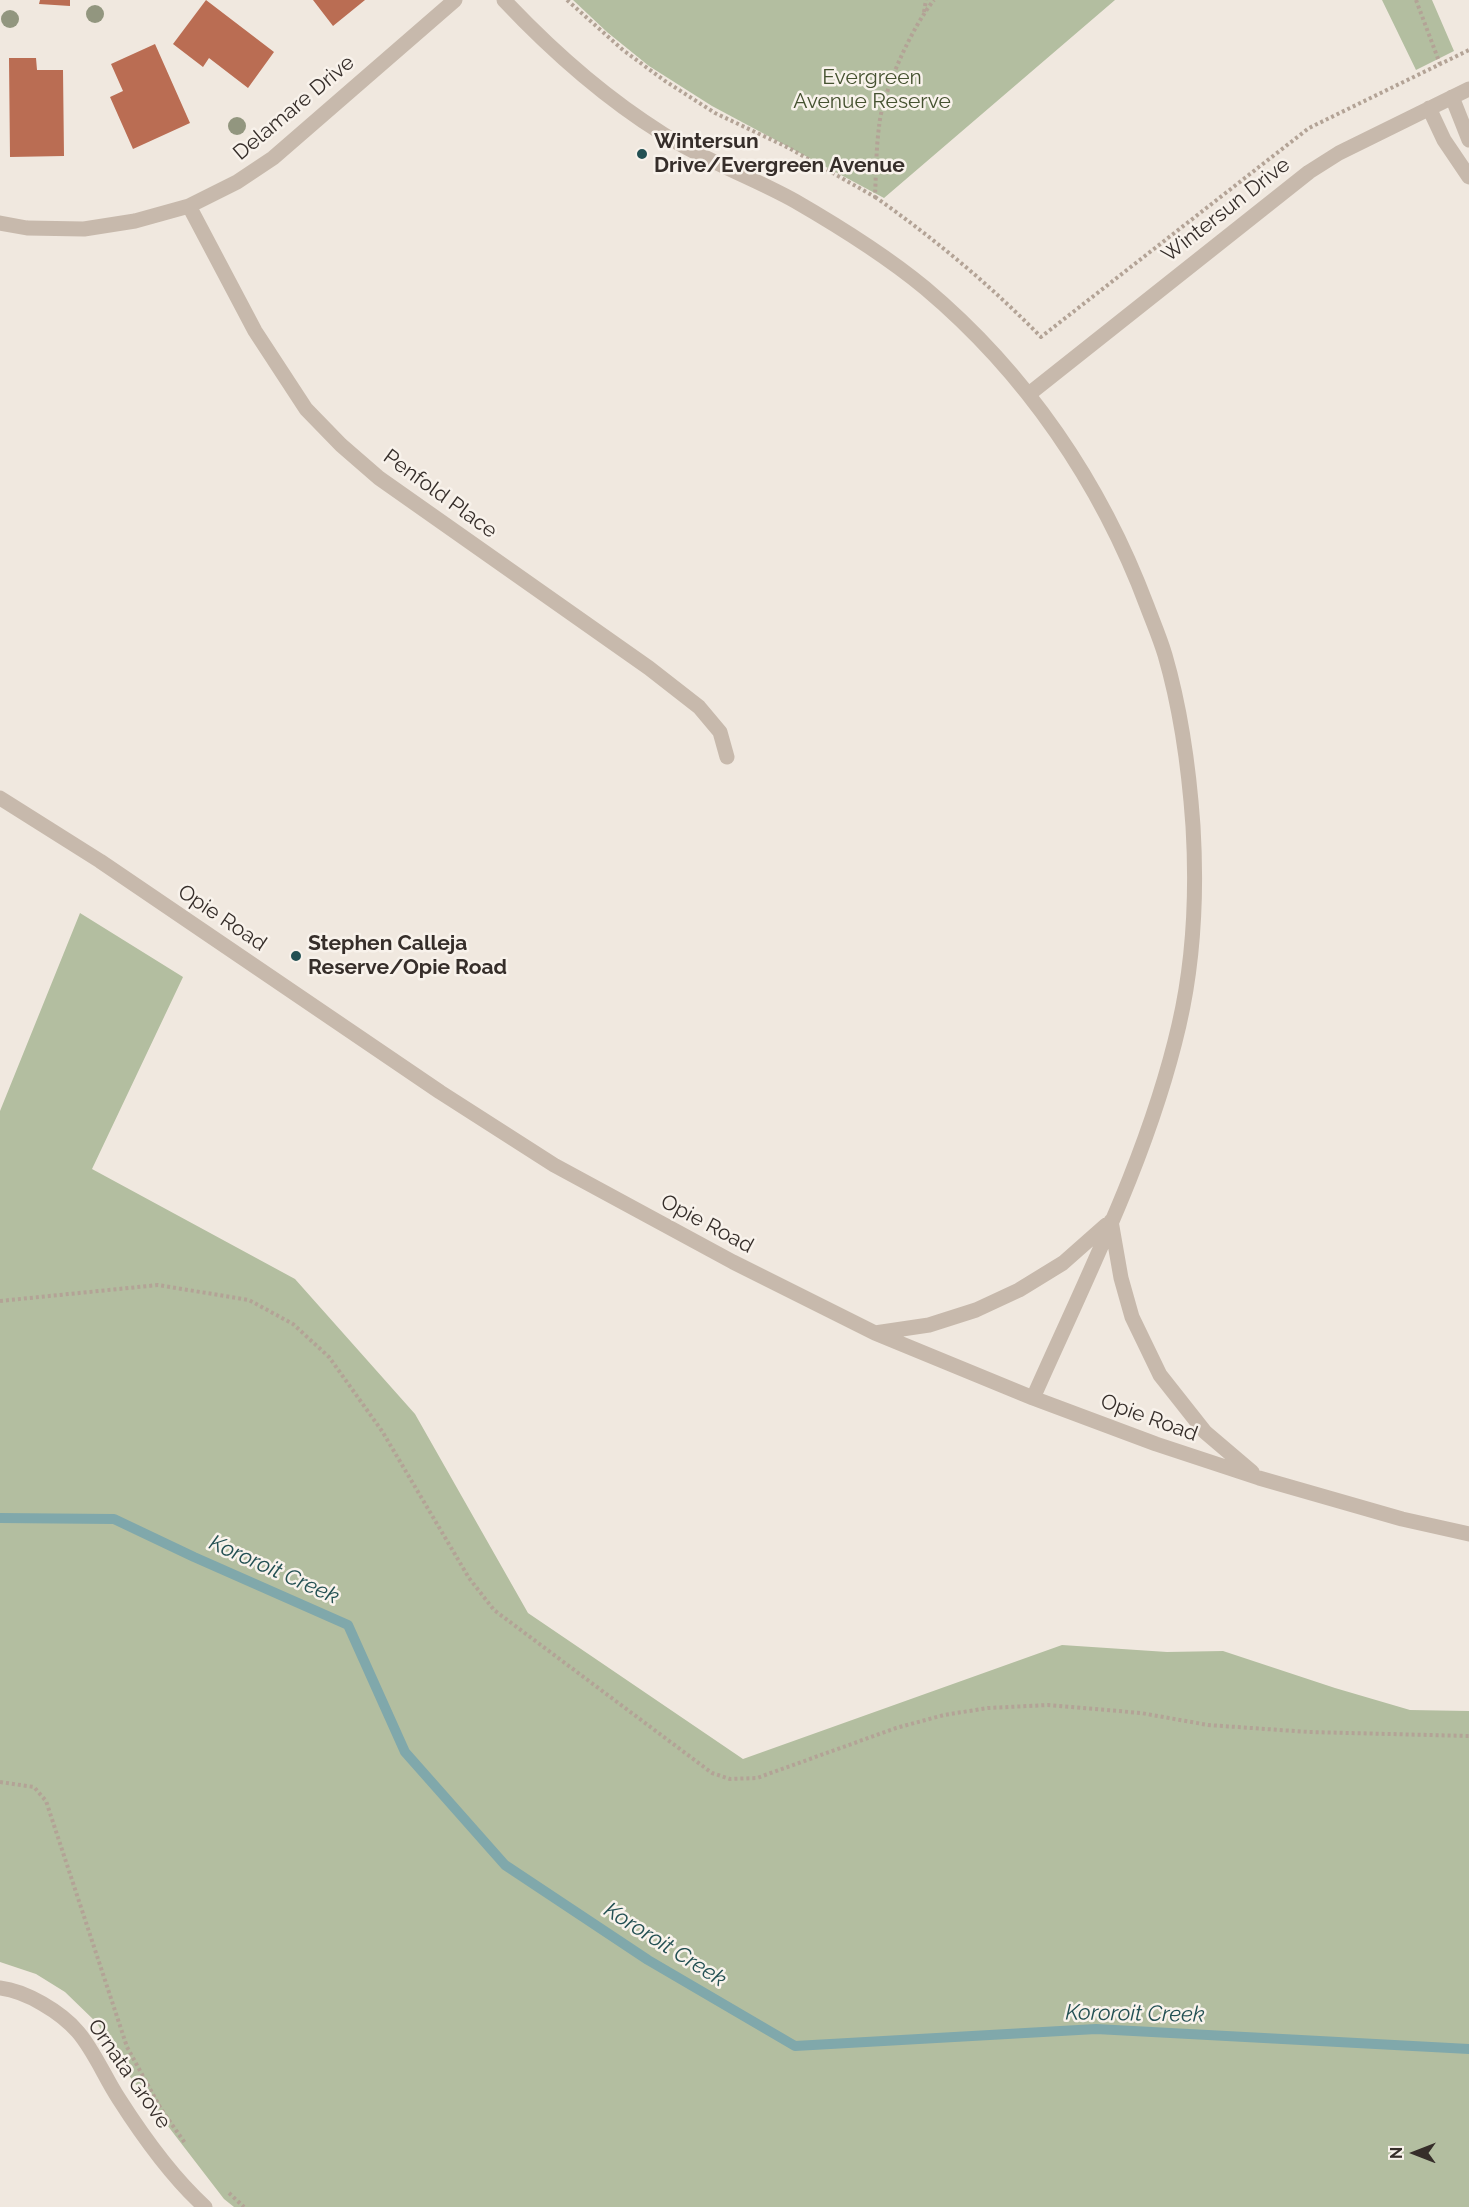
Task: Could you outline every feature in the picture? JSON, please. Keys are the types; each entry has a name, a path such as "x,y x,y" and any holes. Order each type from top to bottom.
{"street":[{"name":"Delamare Drive","path":"0,223 27,228 84,229 135,221 189,206 237,182 273,158 455,0"},
{"path":"504,0 553,50 603,91 664,135 723,167 793,200 893,264 926,289 975,335 1029,394 1081,468 1121,542 1165,654 1180,724 1190,791 1195,861 1189,973 1179,1025 1163,1085 1142,1148 1033,1398"},
{"name":"Wintersun Drive","path":"1029,394 1309,172 1339,153 1469,89"},
{"path":"1452,97 1469,140"},
{"path":"1430,108 1444,140 1469,177"},
{"name":"Penfold Place","path":"189,206 255,331 306,409 341,445 378,478 649,668 699,706 720,732 727,757"},
{"name":"Opie Road","path":"0,798 100,861 431,1086 554,1165 733,1262 874,1333 1033,1398 1156,1444 1259,1478 1402,1519 1469,1534"},
{"path":"874,1333 929,1325 983,1307 1019,1290 1062,1263 1111,1221"},
{"path":"1111,1221 1121,1278 1132,1317 1160,1375 1205,1432 1259,1478"},
{"name":"Ornata Grove","path":"0,1988 12,1989 49,2007 78,2032 119,2100 185,2190 205,2207"}],"path":[{"path":"567,0 623,50 665,81 715,113 789,148 874,197 920,228 968,266 1041,336 1309,128 1469,50"},
{"path":"924,12 926,0"},
{"path":"874,197 879,126 885,102 900,61 924,12 934,0"},
{"path":"1416,0 1440,64"},
{"path":"0,1301 158,1286 249,1300 293,1324 329,1357 375,1422 469,1578 494,1610 712,1773 730,1779 758,1778 896,1728 944,1715 1008,1707 1048,1705 1141,1713 1208,1725 1309,1732 1469,1736"},
{"path":"0,1783 34,1787 46,1800 128,2047 160,2109 188,2147"},
{"path":"227,2191 244,2207"}],"green space":[{"name":"Evergreen Avenue Reserve","path":"573,0 1115,0 884,198 712,106 649,66 607,32"},
{"path":"1382,0 1432,0 1454,51 1416,70"},
{"path":"80,913 183,977 92,1169 295,1279 415,1414 528,1613 743,1759 1062,1645 1167,1652 1223,1651 1410,1710 1469,1711 1469,2207 234,2207 224,2199 124,2069 97,2023 65,1992 36,1974 0,1962 0,1111"}],"building":[{"path":"40,0 70,0 70,6 39,4"},
{"path":"206,0 274,52 248,88 209,58 203,67 173,44"},
{"path":"313,0 365,0 333,26"},
{"path":"155,44 190,123 133,149 110,97 123,91 111,64"},
{"path":"9,58 36,58 37,70 63,70 64,156 10,157"}],"waterway":[{"name":"Kororoit Creek","path":"0,1518 114,1519 348,1625 405,1752 505,1865 648,1960 795,2046 1096,2029 1469,2049"}],"place":[{"name":"Wintersun Drive/Evergreen Avenue","path":"642,154"},
{"name":"Stephen Calleja Reserve/Opie Road","path":"296,956"}]}
